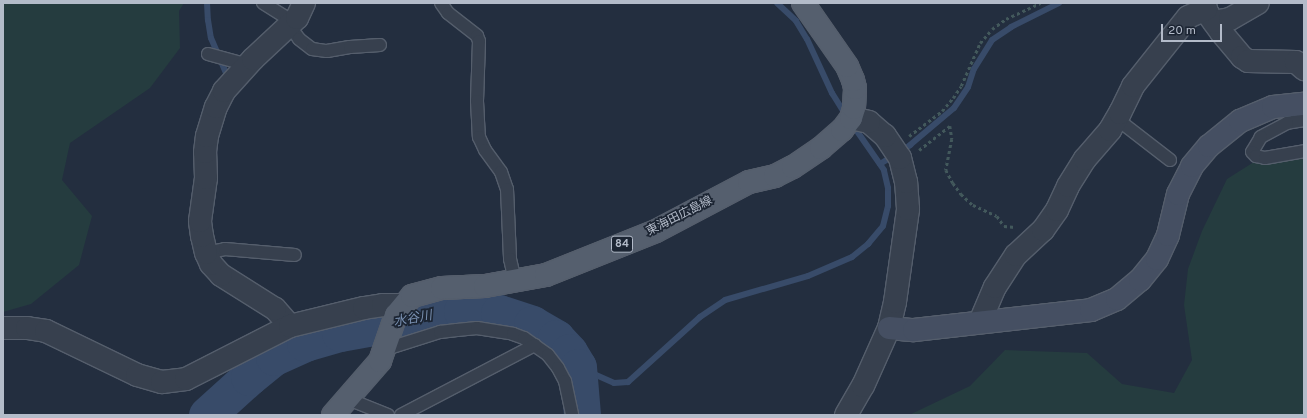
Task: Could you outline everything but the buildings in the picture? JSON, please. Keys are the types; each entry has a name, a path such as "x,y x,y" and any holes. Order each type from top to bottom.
{"main road":[{"name":"東海田広島線","path":"400,310 412,296 425,291 442,288 485,286 546,275 656,231 749,182 775,176 793,167 837,134 851,118 856,100 853,80 847,66 803,3"},
{"path":"333,415 380,361 400,310"}],"street":[{"path":"290,326 275,309 221,275 211,264 206,253 200,221 206,178 205,152 207,136 210,123 224,91 248,65 297,18 304,3"},
{"path":"980,322 995,287 1016,255 1043,230 1057,210 1068,186 1085,159 1110,130 1133,86 1188,17 1208,11 1230,19 1258,3"},
{"path":"1208,11 1238,54 1248,61 1296,62 1304,69"},
{"path":"889,328 914,330 1091,310 1117,299 1140,280 1157,259 1168,234 1178,194 1192,166 1209,146 1240,121 1273,107 1304,104"},
{"path":"846,415 863,386 889,328 895,302 908,209 906,182 897,156 885,136 869,122 851,118"},
{"path":"3,328 27,328 46,331 137,375 162,382 186,379 290,326 364,308 383,305 400,310"}],"lane":[{"path":"263,3 291,24 299,39 312,48 327,51 350,47 380,45"},
{"path":"441,3 448,13 477,36 479,41 477,101 478,134 481,144 501,172 507,190 510,259 515,281"},
{"path":"208,54 248,65"},
{"path":"1117,118 1170,160"},
{"path":"1304,120 1287,123 1261,137 1252,152 1256,156 1265,158 1304,151"},
{"path":"206,253 225,248 295,254"},
{"path":"386,347 440,332 477,328 513,334 535,345 548,355 565,381 572,415"},
{"path":"401,415 535,345"},
{"path":"348,399 388,415"}],"path":[{"path":"897,156 942,111 961,86 980,43 992,29 1006,19 1041,3"},
{"path":"897,156 950,126 952,139 946,170 953,183 961,194 973,205 997,216 1004,226 1020,226"}],"green space":[{"path":"3,3 184,3 179,11 180,48 150,88 70,143 62,180 92,216 79,265 31,304 3,312"},
{"path":"1304,154 1304,415 909,415 970,386 1005,350 1087,353 1122,384 1174,393 1192,360 1184,305 1188,269 1202,231 1227,179 1265,155"}],"waterway":[{"path":"207,3 211,38 229,80"},
{"path":"777,3 796,21 807,39 832,93 846,115"},
{"path":"880,164 910,145 954,108 968,87 974,69 992,40 1011,27 1059,3"},
{"path":"578,367 614,383 628,382 700,317 725,300 808,276 852,257 868,244 883,226 888,206 888,188 884,170 852,124"},
{"name":"水谷川","path":"207,415 249,377 274,357 305,343 340,333 462,311 499,313 532,324 556,338 569,352 578,367 582,415"},
{"path":"308,327 320,338"}]}
